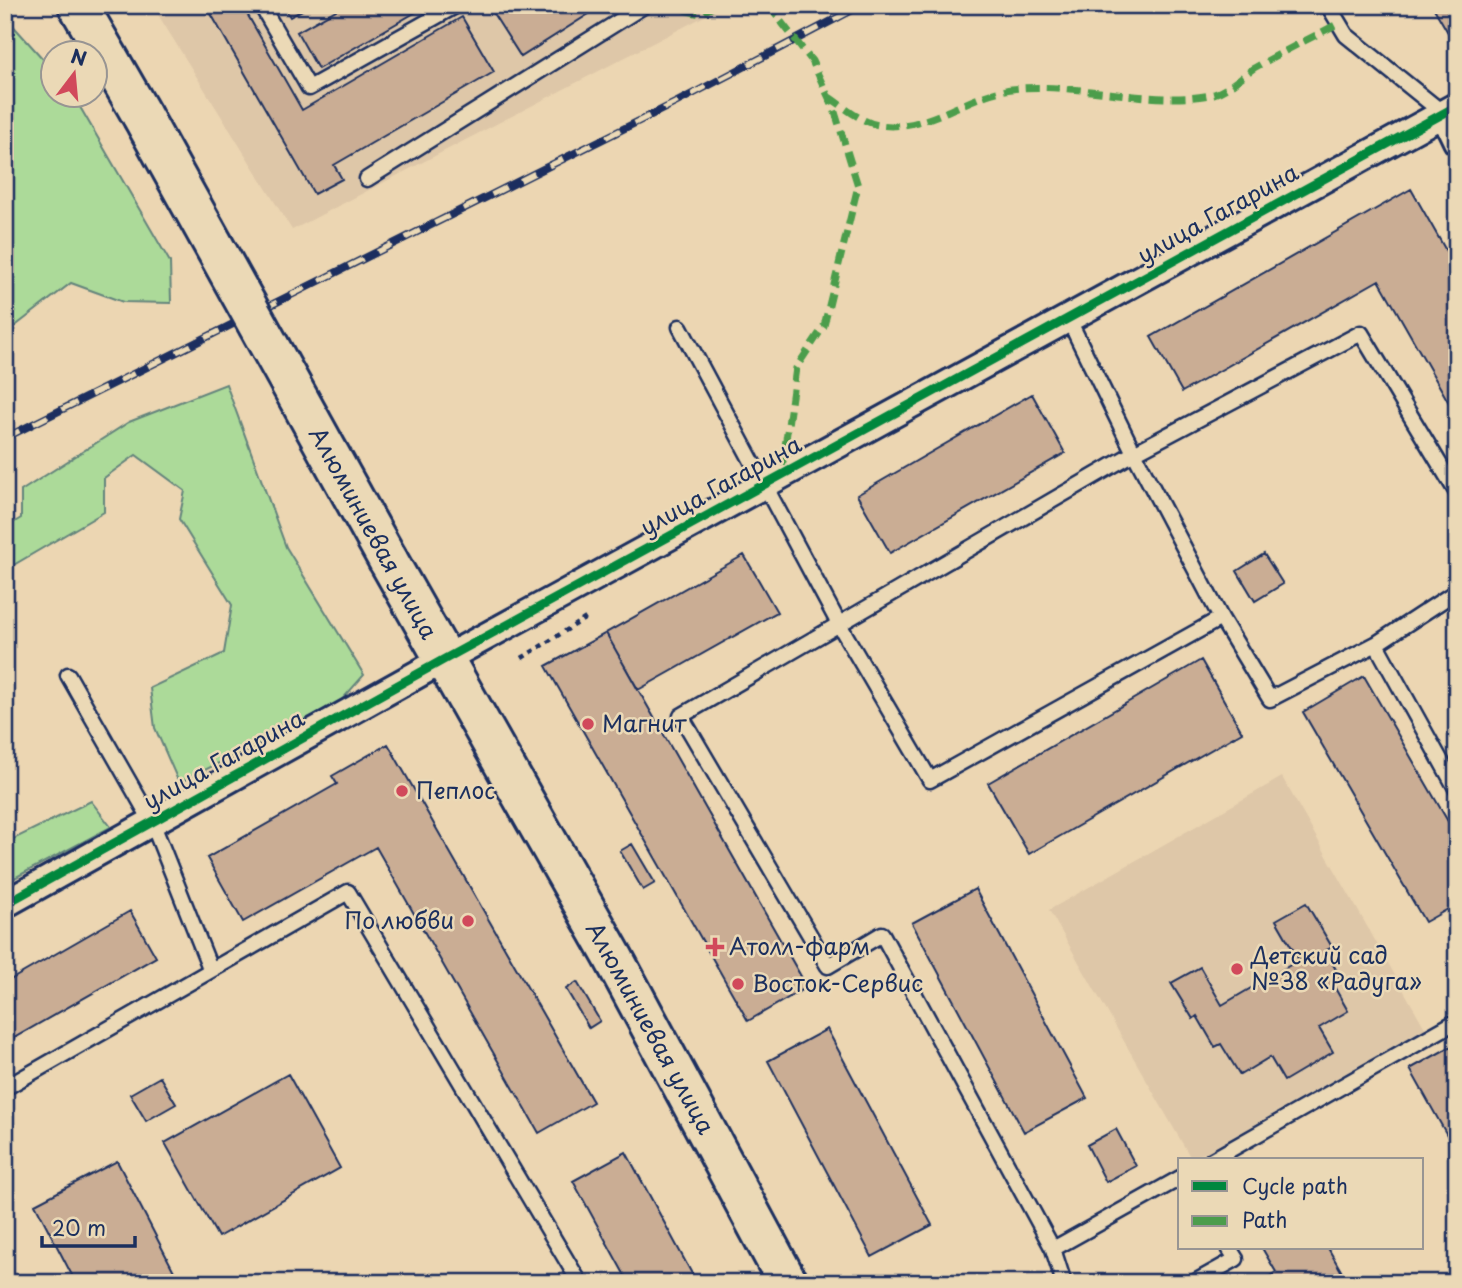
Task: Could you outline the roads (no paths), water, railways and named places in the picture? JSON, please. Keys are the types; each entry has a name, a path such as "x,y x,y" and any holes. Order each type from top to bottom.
{"main road":[{"name":"Алюминиевая улица","path":"78,5 443,660 613,957 788,1283"}],"street":[{"path":"1450,110 1457,141"},
{"name":"улица Гагарина","path":"5,904 443,660 1450,110"}],"lane":[{"path":"261,5 309,88 457,5"},
{"path":"367,179 645,5"},
{"path":"1328,5 1346,35 1450,110"},
{"path":"1068,318 1134,453 1221,618 1270,699 1376,644 1457,591"},
{"path":"680,327 840,626 930,780 1221,618"},
{"path":"1064,1283 1053,1249 882,934 828,966 681,716 1134,453 1361,333 1457,493"},
{"path":"1376,644 1457,790"},
{"path":"68,675 152,822 210,968"},
{"path":"5,1088 210,968 348,892 580,1283"},
{"path":"1216,1158 1457,1021"},
{"path":"1053,1249 1178,1179"},
{"path":"1192,1283 1236,1259 1231,1250"}],"railway":[{"path":"5,438 677,102 862,5"}],"place":[{"name":"Магнит","path":"588,724"},
{"name":"Пеплос","path":"402,791"},
{"name":"По любви","path":"468,921"},
{"name":"Атолл-фарм","path":"715,947"},
{"name":"Детский сад №38 «Радуга»","path":"1237,969"},
{"name":"Восток-Сервис","path":"738,984"}]}
